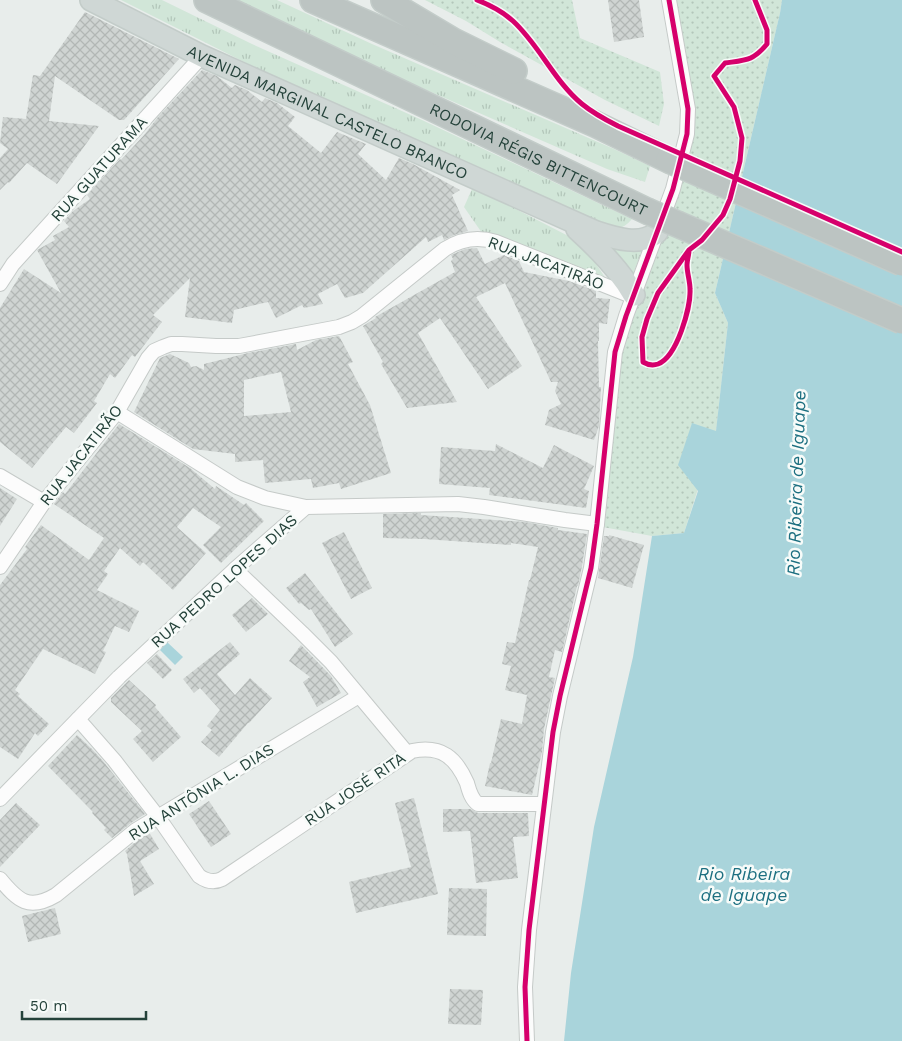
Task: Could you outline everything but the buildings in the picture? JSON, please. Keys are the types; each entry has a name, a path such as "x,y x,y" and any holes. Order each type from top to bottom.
{"highway":[{"name":"RODOVIA RÉGIS BITTENCOURT","path":"207,0 652,221 902,322"},
{"path":"313,0 595,124 669,160 902,263"},
{"path":"384,0 453,41 543,85 595,124"}],"main road":[{"name":"AVENIDA MARGINAL CASTELO BRANCO","path":"91,0 202,56 596,232 610,237 645,240 654,236 652,221"},
{"name":"AVENIDA MARGINAL CASTELO BRANCO","path":"567,220 604,255 628,285 634,296"}],"street":[{"path":"527,1041 525,987 529,930 544,804 556,714 590,568 597,524 615,352 634,296 652,221 673,189 689,122 686,92 669,0"},
{"name":"RUA GUATURAMA","path":"0,284 13,264 202,56"},
{"name":"RUA JACATIRÃO","path":"0,567 44,502 117,412 148,358 163,347 171,344 239,346 339,327 362,316 445,249 462,240 480,239 496,242 634,296"},
{"path":"117,412 238,487 265,498 306,507"},
{"path":"0,476 44,502"},
{"name":"RUA PEDRO LOPES DIAS","path":"0,799 119,677 235,569 306,507 458,504 597,524"},
{"path":"235,569 331,662 407,753"},
{"name":"RUA ANTÔNIA L. DIAS","path":"0,879 20,900 39,902 47,900 56,895 136,830 359,696"},
{"path":"78,719 114,760 158,817"},
{"name":"RUA JOSÉ RITA","path":"158,817 199,876 212,881 218,881 407,753 418,750 429,750 449,756 461,770 474,800 478,804 544,804"}],"green space":[{"path":"121,0 162,0 252,44 422,120 632,219 624,226 615,229 547,203 415,139 250,65"},
{"path":"230,0 277,0 372,44 650,166 645,182 607,169 367,64"},
{"path":"425,0 572,0 580,38 660,72 664,104 659,126 605,100 466,21"},
{"path":"673,0 782,0 715,293 728,323 716,432 684,533 652,536 597,526 616,353 688,136"},
{"path":"472,189 508,205 582,243 606,279 482,233 464,207"},
{"path":"599,241 644,245 631,280"}],"water":[{"name":"Rio Ribeira de Iguape","path":"782,0 902,0 902,1041 564,1041 571,973 594,827 633,657 652,536 684,533 698,491 678,465 692,423 716,431 728,323 715,293"},
{"path":"167,642 183,657 175,665 160,650"}],"cycle path":[{"path":"477,0 496,9 513,21 531,41 572,95 600,116 618,126 902,252"},
{"path":"527,1041 525,987 529,930 553,732 591,568 615,352 626,316 673,189 687,134 688,109 669,0"},
{"path":"689,250 687,265 690,297 677,342 665,360 656,365 647,364 643,362 642,337 658,293 689,250 702,240 723,215 730,199 740,161 742,138 734,107 714,76 725,63 749,59 767,44 767,30 755,0"}]}
